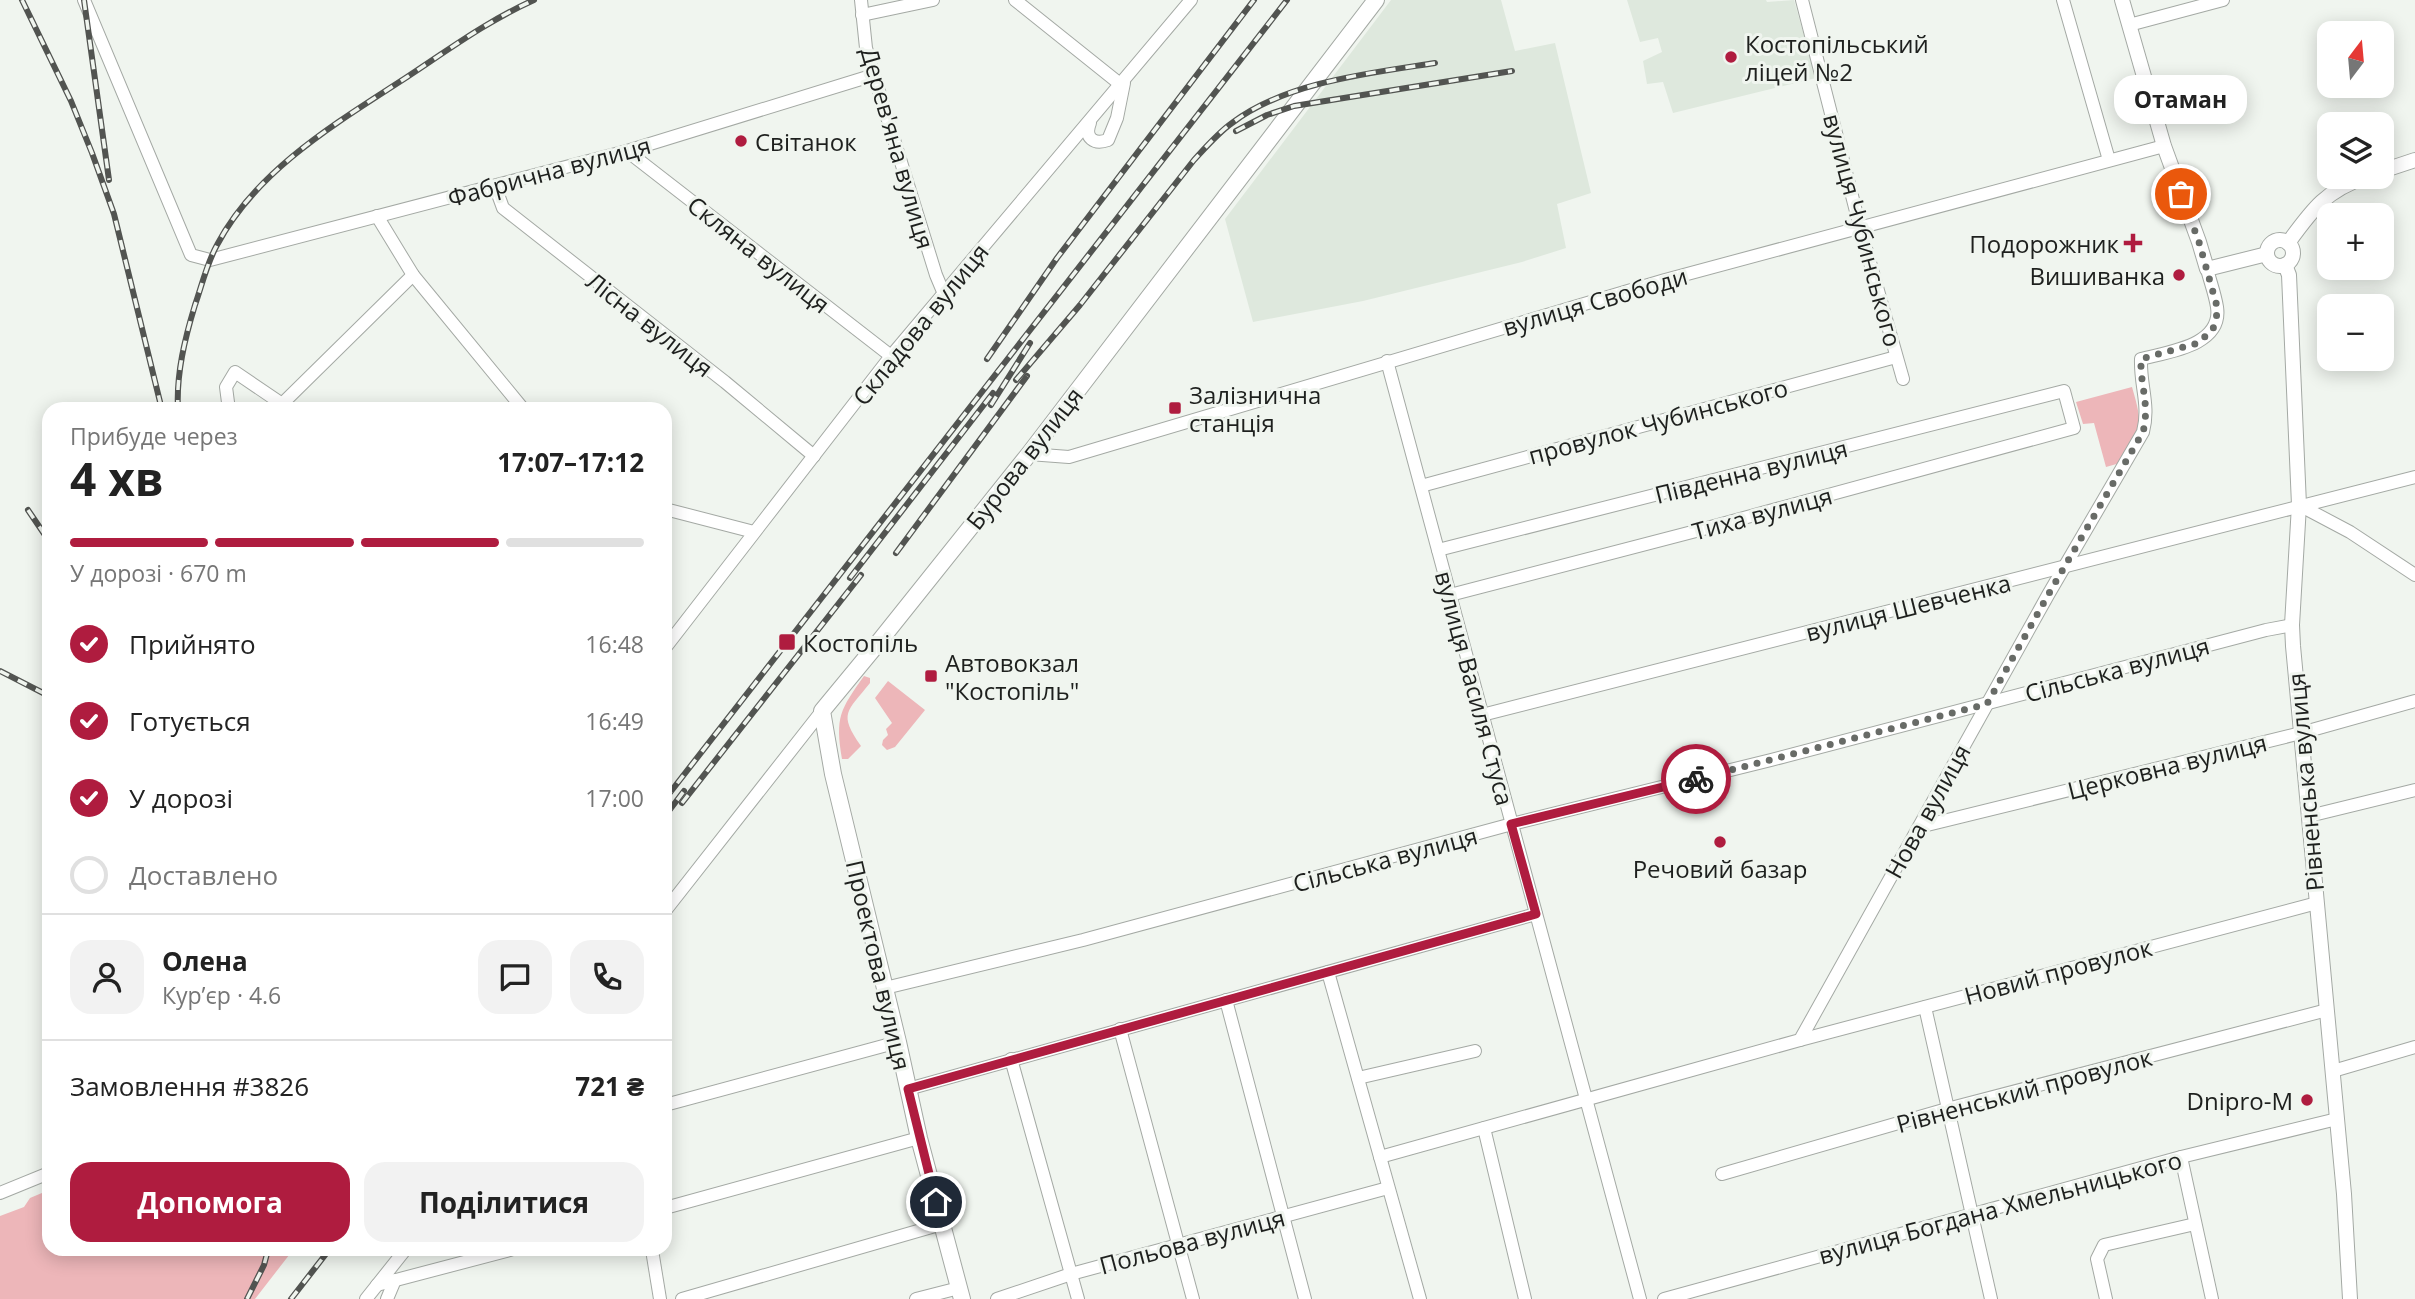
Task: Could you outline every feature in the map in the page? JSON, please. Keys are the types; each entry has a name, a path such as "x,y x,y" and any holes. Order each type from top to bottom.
{"main road":[{"name":"Бурова вулиця","path":"821,710 1029,454 1376,0"},
{"name":"Проектова вулиця","path":"821,710 833,774 919,1138 960,1293"}],"street":[{"name":"Фабрична вулиця","path":"84,0 191,255 210,260 628,151 874,75"},
{"name":"Дерев'яна вулиця","path":"860,0 866,48 944,294"},
{"path":"862,15 933,0"},
{"path":"1015,0 1123,80 1117,118 1108,141 1100,143 1092,141 1088,136 1089,125 1096,114"},
{"name":"вулиця Чубинського","path":"1802,0 1860,227 1903,379"},
{"path":"2063,0 2109,160"},
{"name":"Нова вулиця","path":"1800,1040 1987,704 2143,432 2147,407 2141,359 2198,343 2213,329 2218,310 2207,269 2164,146 2122,0"},
{"path":"2129,25 2223,0"},
{"name":"Складова вулиця","path":"672,639 891,356 1096,114 1184,3"},
{"name":"вулиця Свободи","path":"1029,454 1069,457 1677,276 2164,146"},
{"name":"Скляна вулиця","path":"628,151 891,356"},
{"path":"2394,167 2415,160"},
{"name":"Лісна вулиця","path":"495,186 503,208 725,382 814,456"},
{"path":"2288,243 2304,219 2320,202 2338,189"},
{"path":"377,216 413,275 517,402"},
{"path":"2280,240 2288,243 2292,255 2285,265 2272,263 2267,254 2272,243 2280,240"},
{"path":"2207,269 2267,254"},
{"name":"Рівненська вулиця","path":"2285,265 2289,275 2299,505 2292,625 2344,1194 2350,1299"},
{"path":"291,402 413,275"},
{"name":"провулок Чубинського","path":"1421,486 1896,357"},
{"name":"вулиця Василя Стуса","path":"1387,361 1640,1299"},
{"path":"228,402 226,387 235,372 281,402"},
{"name":"Тиха вулиця","path":"1450,596 2074,428 2064,391"},
{"name":"Південна вулиця","path":"1438,550 2064,391"},
{"name":"вулиця Шевченка","path":"1482,715 2415,477"},
{"path":"2299,505 2350,532 2415,575"},
{"path":"672,511 754,532"},
{"name":"Сільська вулиця","path":"885,988 1083,940 1511,824 2292,625"},
{"name":"Церковна вулиця","path":"1919,827 2301,733 2415,701"},
{"name":"Бурова вулиця","path":"672,902 821,710"},
{"path":"2309,816 2415,790"},
{"name":"Новий провулок","path":"1800,1040 2317,903"},
{"path":"908,1089 1536,914"},
{"path":"1328,972 1420,1299"},
{"path":"1226,1000 1305,1299"},
{"path":"1925,1007 1991,1299"},
{"name":"Рівненський провулок","path":"1722,1174 1947,1109 2327,1010"},
{"path":"1120,1029 1194,1299"},
{"path":"1380,1157 1800,1040"},
{"path":"672,1103 898,1042"},
{"path":"2333,1071 2415,1047"},
{"path":"1358,1078 1475,1051"},
{"path":"1012,1059 1078,1299"},
{"name":"вулиця Богдана Хмельницького","path":"1664,1299 2181,1157 2337,1119"},
{"path":"1484,1128 1525,1299"},
{"path":"672,1206 919,1138"},
{"path":"2181,1157 2212,1299"},
{"path":"0,1194 42,1176"},
{"name":"Польова вулиця","path":"997,1299 1071,1274 1388,1188"},
{"path":"682,1299 942,1224"},
{"path":"2106,1299 2097,1259 2104,1245 2195,1224"},
{"path":"366,1299 400,1256"},
{"path":"377,1285 487,1256"},
{"path":"653,1256 660,1299"},
{"path":"387,1299 396,1280"},
{"path":"916,1299 960,1293"}],"shaded area":[{"path":"1391,0 1501,0 1515,51 1555,43 1591,193 1557,204 1566,248 1522,262 1363,301 1253,322 1225,219"},
{"name":"Костопільський ліцей №2","path":"1627,0 1794,0 1816,78 1673,113 1663,82 1647,84 1643,61 1662,52 1658,38 1640,42"},
{"path":"2132,387 2139,420 2136,434 2120,463 2106,467 2094,423 2083,424 2076,402"},
{"path":"864,676 870,678 870,683 848,713 849,726 861,746 848,759 842,759 839,733 841,714"},
{"path":"888,681 925,710 895,747 887,750 882,745 888,735 886,729 892,723 875,698"},
{"path":"42,1193 42,1256 288,1256 255,1299 0,1299 0,1216 24,1207 30,1198"}],"railway":[{"path":"22,0 71,101 114,214 160,402"},
{"path":"84,0 109,180"},
{"path":"178,402 178,383 185,343 207,267 234,218 254,193 301,149 327,130 469,36 534,0"},
{"path":"987,359 1057,258 1254,0"},
{"path":"672,790 1287,0"},
{"path":"1016,380 1080,305 1194,160 1232,123 1277,98 1329,81 1435,63"},
{"path":"1236,131 1267,115 1294,106 1512,71"},
{"path":"991,405 1030,343"},
{"path":"896,553 1027,376"},
{"path":"850,578 993,393"},
{"path":"28,510 42,531"},
{"path":"682,803 861,575"},
{"path":"0,671 42,692"},
{"path":"672,807 684,791"},
{"path":"247,1299 266,1256"},
{"path":"291,1299 324,1256"}],"way so far":[{"path":"1696,779 1987,704 2143,432 2147,407 2141,359 2198,343 2213,329 2218,310 2199,242 2181,194"}],"place":[{"name":"Костопільський ліцей №2","path":"1731,57"},
{"name":"Світанок","path":"741,141"},
{"name":"Отаман","path":"2181,194"},
{"name":"Подорожник","path":"2133,243"},
{"name":"Вишиванка","path":"2179,275"},
{"name":"Залізнична станція","path":"1175,408"},
{"name":"Костопіль","path":"787,642"},
{"name":"Автовокзал \"Костопіль\"","path":"931,676"},
{"name":"Речовий базар","path":"1720,842"},
{"name":"Dnipro-M","path":"2307,1100"}],"route":[{"path":"936,1202 908,1089 1536,914 1511,824 1696,779"}]}
